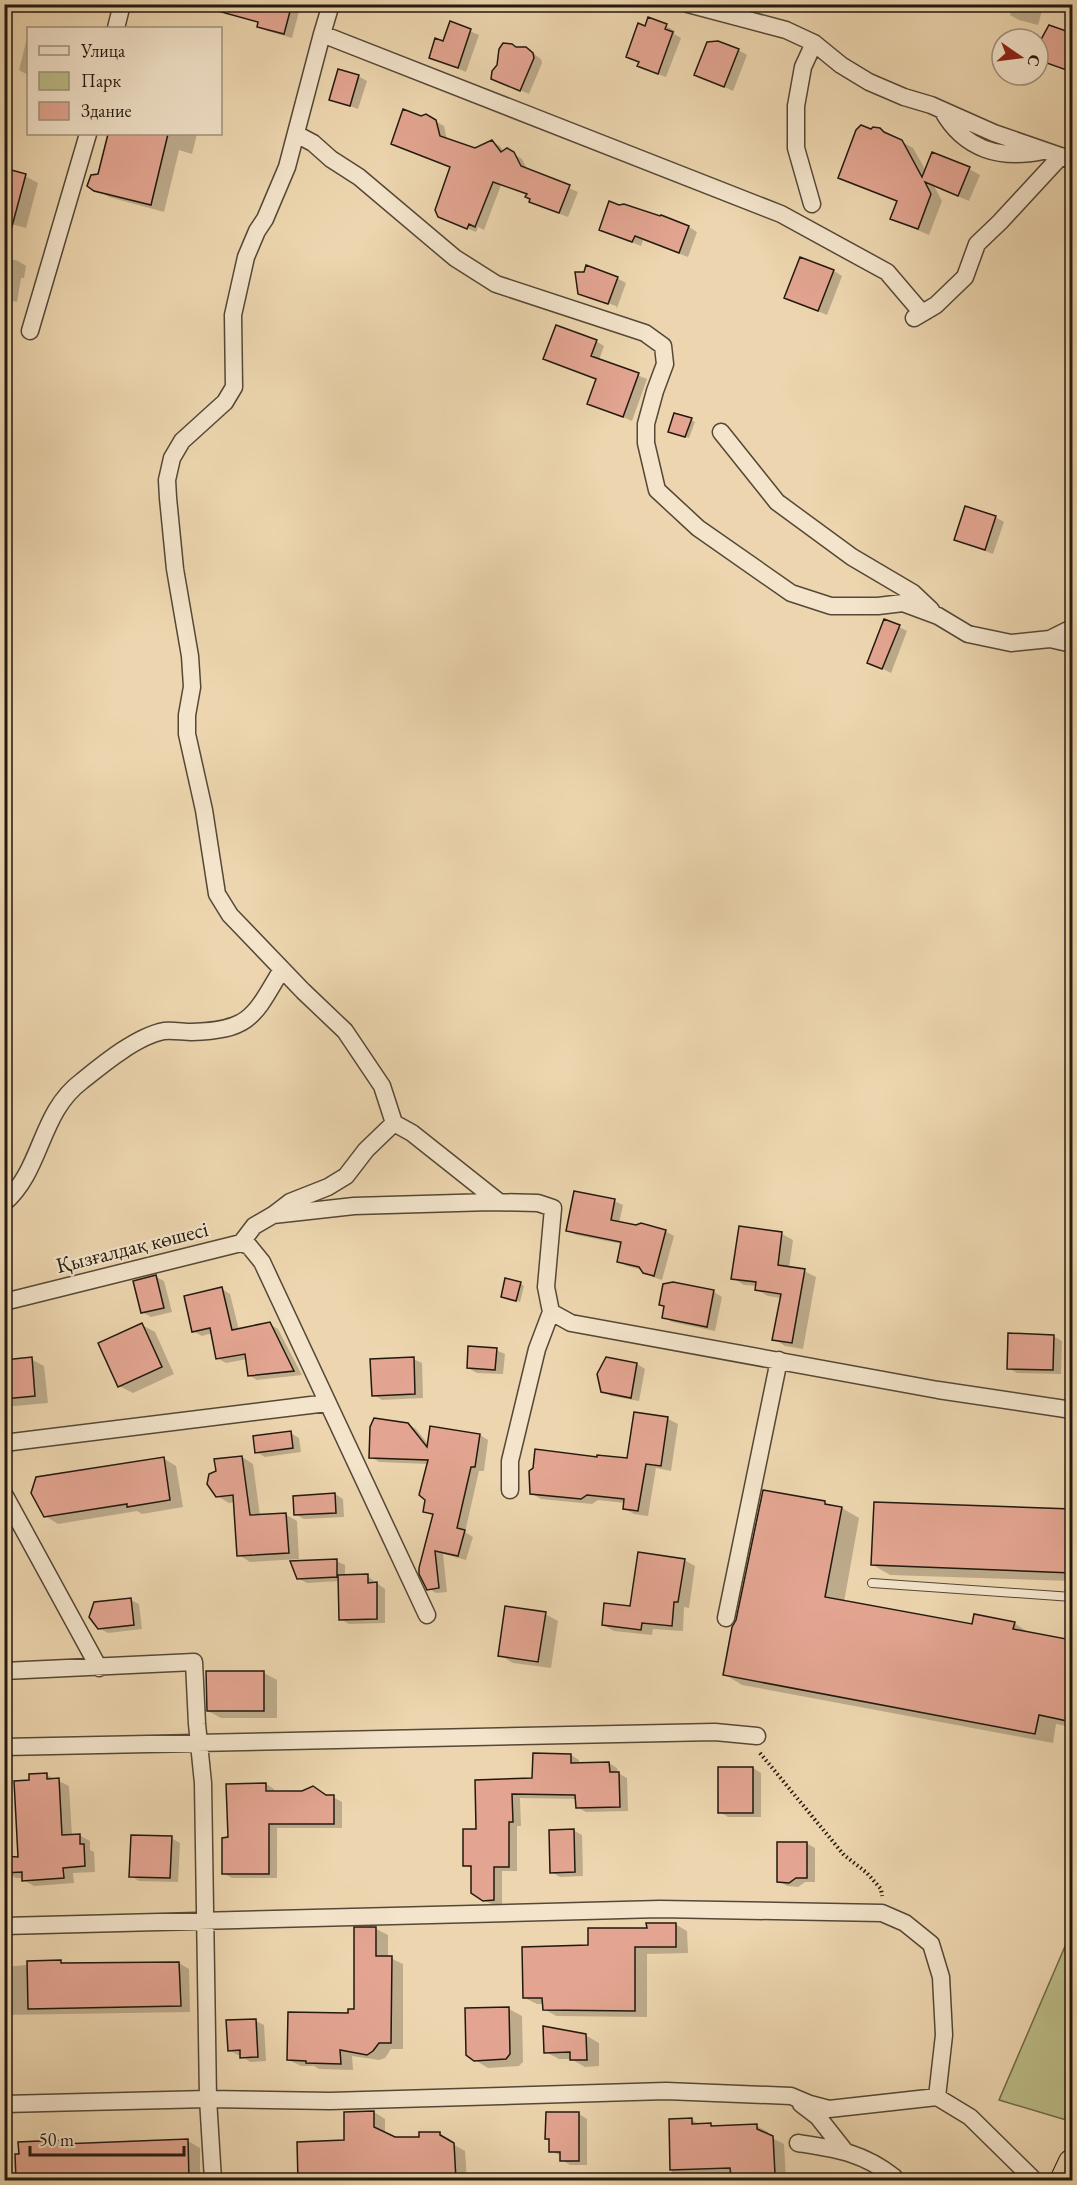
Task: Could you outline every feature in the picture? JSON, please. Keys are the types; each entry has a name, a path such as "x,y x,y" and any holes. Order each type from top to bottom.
{"highway":[{"path":"1064,2181 1072,2163"}],"street":[{"path":"116,27 122,4"},
{"path":"331,4 287,166 266,219 257,231 246,257 233,315 234,387 225,402 182,441 172,458 168,480 175,569 192,687 187,715 187,734 204,810 217,894 230,915 345,1031 382,1086 394,1123 412,1133 499,1202"},
{"path":"322,34 781,214 887,272 918,316 936,305 965,277 977,244 1066,158 994,133 869,82 841,65 814,43 786,30 688,4"},
{"path":"812,204 796,148 796,106 802,67 814,43"},
{"path":"296,134 313,143 331,159 359,177 455,258 496,284 645,333 663,346 665,364 646,424 646,443 657,490 699,528 791,592 831,606 878,606 903,603 938,616 968,633 1011,644 1050,639 1072,628"},
{"path":"30,331 88,135"},
{"path":"721,432 777,502 852,557 914,593 938,616"},
{"path":"1050,639 1072,644"},
{"path":"4,1203 16,1193 30,1172 48,1123 60,1103 80,1082 149,1035 165,1031 190,1032 218,1029 241,1024 254,1014 282,969"},
{"path":"241,1243 254,1226 290,1202 328,1187 346,1176 366,1150 394,1123"},
{"path":"273,1215 354,1206 499,1202 537,1203 553,1208 546,1287 550,1312 537,1349 512,1451 510,1490"},
{"name":"Қызғалдақ көшесі","path":"4,1302 241,1243 249,1246 262,1262 327,1403"},
{"path":"550,1312 572,1323 665,1341 939,1390 1072,1410"},
{"path":"726,1618 779,1360"},
{"path":"4,1445 12,1442 327,1403 427,1615"},
{"path":"4,1494 99,1668"},
{"path":"4,1671 194,1662 203,1783 208,2098 213,2181"},
{"path":"4,1747 715,1732 752,1735"},
{"path":"4,1926 660,1909 882,1913 905,1923 931,1944 938,1966 941,1977 944,2035 937,2097"},
{"path":"4,2104 208,2098 330,2101 666,2091 791,2096 829,2109 937,2097 970,2117 1034,2181"},
{"path":"791,2096 818,2118 843,2151"},
{"path":"798,2143 843,2151 876,2163 894,2177"}],"lane":[{"path":"872,1583 1072,1597"}],"path":[{"path":"752,1735 765,1760 844,1855 867,1873 881,1889 882,1913"}],"green space":[{"path":"1072,1930 1072,2118 1066,2120 999,2100"}],"building":[{"path":"215,4 292,4 284,34 257,27 258,22 214,10"},
{"path":"648,17 667,24 665,29 673,32 658,74 637,66 639,62 626,57 638,23 645,26"},
{"path":"450,21 471,29 458,68 429,58 435,38 443,41"},
{"path":"1049,25 1072,33 1072,72 1050,64 1050,27 1048,27"},
{"path":"718,41 739,49 724,87 694,75 707,42"},
{"path":"503,43 526,47 533,53 534,58 520,91 491,79 492,71 497,65 499,49"},
{"path":"338,69 359,75 350,106 329,100"},
{"path":"403,109 421,116 426,114 436,120 440,136 475,148 492,140 501,152 507,148 514,152 521,166 570,185 559,213 529,202 530,199 525,197 527,194 493,182 475,227 469,224 467,229 438,217 435,210 450,167 391,144"},
{"path":"861,125 871,129 880,128 902,140 922,177 932,152 970,167 958,196 925,182 931,194 918,229 890,219 897,201 838,178 856,130"},
{"path":"108,135 168,135 151,205 94,191 87,186 91,175 98,174"},
{"path":"4,168 26,174 10,234 4,233"},
{"path":"609,201 661,215 689,226 679,253 635,236 632,242 599,230"},
{"path":"800,257 834,270 818,311 784,298"},
{"path":"586,265 618,277 608,304 578,294 575,272 584,272"},
{"path":"556,325 597,340 591,356 639,373 623,417 587,404 596,379 543,359"},
{"path":"674,413 692,418 685,437 668,432"},
{"path":"965,506 996,516 985,550 954,540"},
{"path":"884,619 900,625 882,669 867,663"},
{"path":"574,1191 615,1199 611,1220 636,1225 641,1223 666,1230 654,1276 643,1273 639,1267 617,1262 621,1242 566,1231"},
{"path":"739,1226 782,1232 778,1265 805,1269 792,1343 772,1340 781,1294 755,1290 756,1282 731,1279"},
{"path":"156,1275 164,1308 141,1313 133,1281"},
{"path":"505,1278 521,1282 516,1301 501,1297"},
{"path":"673,1282 714,1290 707,1327 662,1318 664,1306 659,1305 663,1284"},
{"path":"222,1287 232,1330 270,1322 294,1371 248,1376 245,1354 216,1359 210,1328 192,1332 184,1296"},
{"path":"142,1323 162,1367 118,1387 98,1343"},
{"path":"1008,1333 1054,1335 1053,1370 1007,1369"},
{"path":"468,1346 497,1348 495,1370 467,1368"},
{"path":"32,1357 35,1396 4,1399 4,1360"},
{"path":"414,1357 415,1394 372,1396 370,1359"},
{"path":"606,1357 637,1363 631,1398 601,1392 597,1374"},
{"path":"634,1412 668,1417 661,1466 646,1464 638,1511 623,1509 624,1499 587,1495 581,1499 530,1494 529,1471 533,1468 535,1449 597,1457 597,1455 627,1458"},
{"path":"374,1418 408,1423 427,1447 430,1426 480,1434 475,1467 471,1467 457,1528 465,1530 458,1556 435,1551 439,1588 427,1590 419,1574 433,1514 423,1512 425,1500 419,1495 428,1460 369,1458 370,1427"},
{"path":"291,1431 293,1448 255,1453 253,1436"},
{"path":"242,1456 250,1515 286,1513 289,1553 237,1556 233,1495 216,1497 207,1484 209,1474 216,1471 214,1459"},
{"path":"164,1457 170,1500 44,1517 31,1493 36,1477"},
{"path":"763,1490 825,1501 825,1504 842,1507 825,1597 972,1624 974,1614 1015,1622 1013,1629 1072,1640 1072,1722 1039,1715 1035,1734 723,1675"},
{"path":"335,1493 336,1513 294,1515 293,1496"},
{"path":"874,1502 1072,1509 1072,1573 871,1565"},
{"path":"638,1552 685,1559 678,1602 674,1602 672,1626 642,1623 641,1630 602,1625 604,1603 630,1606"},
{"path":"337,1559 337,1577 297,1579 290,1561"},
{"path":"368,1574 368,1583 377,1582 377,1619 339,1620 338,1575"},
{"path":"131,1598 134,1625 98,1629 89,1617 94,1602"},
{"path":"505,1606 546,1612 538,1662 498,1656"},
{"path":"206,1671 264,1671 264,1711 207,1711"},
{"path":"533,1753 571,1754 571,1763 609,1762 610,1772 619,1772 620,1807 576,1808 575,1795 512,1794 513,1822 509,1822 509,1867 494,1867 494,1900 483,1901 471,1893 471,1866 463,1866 463,1829 476,1829 475,1780 532,1778"},
{"path":"718,1767 753,1767 753,1813 718,1813"},
{"path":"47,1773 47,1779 59,1778 62,1835 80,1834 80,1844 84,1844 85,1866 63,1868 64,1878 22,1881 22,1872 4,1873 4,1856 18,1857 14,1781 29,1780 29,1774"},
{"path":"266,1783 266,1791 302,1791 313,1786 326,1795 334,1795 334,1824 269,1824 269,1874 222,1874 222,1838 228,1837 226,1784"},
{"path":"574,1829 575,1872 550,1873 549,1830"},
{"path":"131,1835 172,1836 170,1878 129,1877"},
{"path":"777,1842 807,1842 807,1878 796,1878 789,1883 777,1882"},
{"path":"646,1923 676,1923 676,1947 635,1947 635,2011 543,2010 542,1998 523,1998 522,1947 588,1945 588,1928 647,1928"},
{"path":"354,1927 376,1927 376,1956 392,1956 391,2043 379,2043 367,2055 340,2050 341,2064 287,2060 288,2012 348,2013 348,2009 354,2009"},
{"path":"61,1960 61,1963 179,1962 181,2006 28,2009 27,1961"},
{"path":"509,2007 510,2054 506,2059 474,2061 466,2055 465,2008"},
{"path":"256,2019 258,2057 240,2058 240,2050 228,2051 226,2020"},
{"path":"543,2026 586,2034 587,2060 570,2060 570,2052 544,2053"},
{"path":"374,2111 374,2127 395,2137 419,2137 419,2132 440,2132 440,2135 454,2143 456,2180 298,2181 297,2142 344,2140 344,2112"},
{"path":"546,2112 579,2112 579,2161 560,2161 560,2152 549,2152 549,2139 545,2139"},
{"path":"692,2118 692,2124 711,2123 711,2126 757,2124 757,2129 773,2136 775,2174 731,2176 730,2168 670,2170 669,2119"},
{"path":"188,2139 189,2181 16,2181 15,2154 19,2154 18,2142 62,2140 62,2144"}]}
